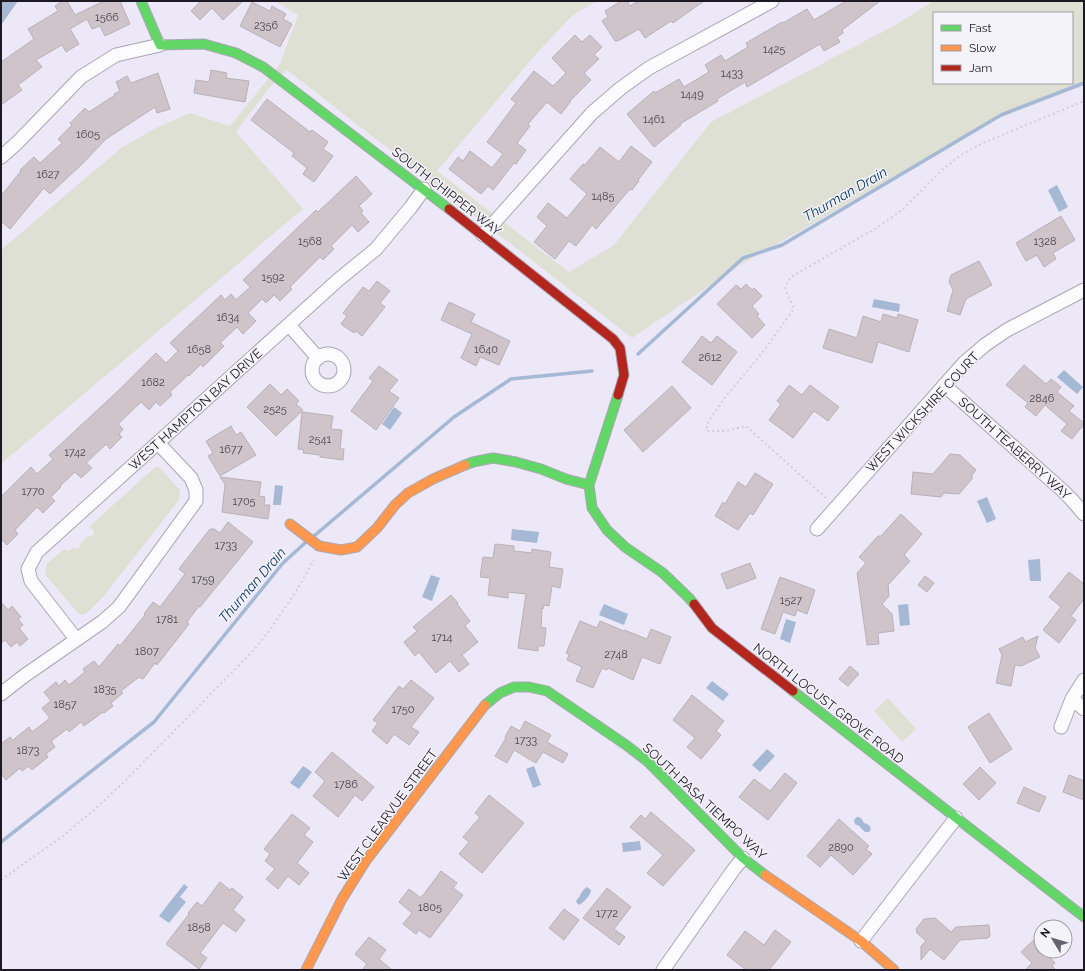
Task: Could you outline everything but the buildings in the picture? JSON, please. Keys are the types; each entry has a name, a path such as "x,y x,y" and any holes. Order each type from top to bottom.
{"street":[{"path":"1,156 17,143 81,77 116,55 160,45 141,1"},
{"path":"483,235 592,113 620,88 649,68 772,1"},
{"name":"SOUTH CHIPPER WAY","path":"160,45 204,44 236,53 263,67 424,189 613,339 620,348 624,375 589,485"},
{"name":"WEST HAMPTON BAY DRIVE","path":"76,639 31,581 28,569 37,552 338,280 376,249 424,189"},
{"name":"WEST WICKSHIRE COURT","path":"817,529 964,362 1007,330 1084,290"},
{"path":"289,325 318,358"},
{"name":"SOUTH TEABERRY WAY","path":"944,385 1062,490 1084,514"},
{"path":"1,694 24,676 102,622 118,607 196,501 196,490 191,478 158,442"},
{"path":"290,524 319,546 341,550 358,547 377,528 395,505 408,494 433,479 473,462 493,458 535,467 566,479 589,485"},
{"name":"NORTH LOCUST GROVE ROAD","path":"589,485 592,508 607,530 625,548 663,573 689,598 712,628 1084,917"},
{"path":"1061,726 1072,699 1084,680"},
{"name":"SOUTH PASA TIEMPO WAY","path":"507,688 521,686 534,687 547,691 626,745 647,762 743,858 772,880 829,918 860,941 894,970"},
{"name":"WEST CLEARVUE STREET","path":"306,970 342,899 365,862 486,704 507,688"},
{"path":"1072,699 1084,709"},
{"path":"860,941 956,818"},
{"path":"664,970 743,858"}],"path":[{"path":"826,498 746,426 725,431 707,431 707,424 723,400 762,353 794,308 785,286 788,281 794,275 875,229 902,210 943,169 961,155 982,143 1084,101"},
{"path":"1,880 63,836 94,810 122,784 252,652 295,593 314,561"}],"shaded area":[{"path":"275,1 597,1 572,16 537,53 437,171 569,272 614,245 711,122 899,23 933,1 1084,1 1084,85 992,121 740,265 632,338 287,70 269,88 236,132 303,209 1,464 1,250 121,148 154,129 190,113 230,126 280,64 298,15"},
{"path":"155,467 159,467 179,489 179,500 103,597 87,613 83,615 79,614 47,577 45,570 47,564 64,549 67,551 73,548 78,549 87,537 93,535 94,532 90,526"},
{"path":"888,698 916,729 902,742 874,711"}],"water":[{"path":"1,1 18,1 1,25"},
{"path":"1057,185 1068,207 1059,212 1048,190"},
{"path":"874,299 900,304 899,312 872,307"},
{"path":"1064,370 1083,387 1077,394 1057,377"},
{"path":"394,407 402,413 390,430 382,424"},
{"path":"275,485 283,486 281,505 273,505"},
{"path":"987,497 996,519 987,523 977,501"},
{"path":"512,529 539,532 537,543 511,540"},
{"path":"1040,559 1041,581 1030,581 1028,560"},
{"path":"431,575 440,578 432,601 422,597"},
{"path":"604,604 628,614 624,625 599,615"},
{"path":"908,604 910,625 900,626 898,605"},
{"path":"786,619 796,622 790,643 780,639"},
{"path":"712,681 729,694 723,701 706,688"},
{"path":"767,749 775,756 760,772 752,765"},
{"path":"303,766 312,772 299,789 290,783"},
{"path":"534,766 541,785 533,788 526,769"},
{"path":"857,817 862,819 864,823 868,824 871,829 869,832 865,832 855,824 854,820"},
{"path":"640,841 641,850 623,852 622,843"},
{"path":"184,884 188,887 180,897 186,902 169,923 159,916"},
{"path":"587,887 591,890 590,894 579,905 576,901 582,891"}],"waterway":[{"name":"Thurman Drain","path":"638,354 743,258 782,245 1001,115 1084,83"},
{"name":"Thurman Drain","path":"314,536 454,417 511,379 592,371"},
{"name":"Thurman Drain","path":"1,842 154,722 283,563 305,543"}],"traffic: fast":[{"path":"141,1 160,45 204,44 236,53 263,67 449,209"},
{"path":"618,395 589,485 592,508 607,530 625,547 663,573 694,604"},
{"path":"465,465 493,458 516,462 541,469 566,479 589,485"},
{"path":"485,705 500,693 514,687 529,687 547,691 647,761 743,858 765,875"},
{"path":"793,691 1084,917"}],"traffic: slow":[{"path":"290,524 319,546 341,550 357,547 377,528 395,505 408,493 433,479 465,465"},
{"path":"306,970 342,899 365,862 485,705"},
{"path":"765,875 861,941 894,970"}],"traffic: jam":[{"path":"449,209 613,339 620,348 624,375 618,395"},
{"path":"694,604 712,628 793,691"}]}
